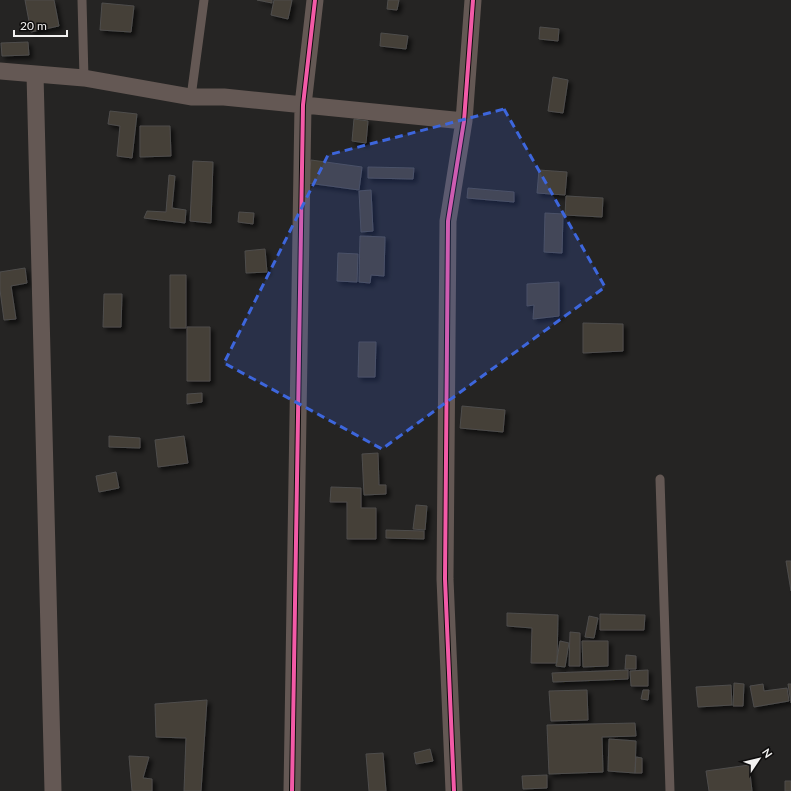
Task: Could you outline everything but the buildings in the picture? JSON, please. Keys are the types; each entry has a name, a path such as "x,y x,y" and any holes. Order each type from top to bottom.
{"street":[{"path":"292,791 303,105 315,0"},
{"path":"454,791 445,579 448,221 464,121 473,0"},
{"path":"0,70 84,78 192,97 224,97 464,121"},
{"path":"35,74 53,791"}],"lane":[{"path":"82,0 84,78"},
{"path":"192,97 204,0"},
{"path":"660,479 670,791"}],"highlighted area":[{"path":"504,109 605,287 382,449 224,363 328,155"}],"cycle path":[{"path":"292,791 303,105 315,0"},
{"path":"454,791 445,579 448,221 464,121 473,0"}]}
